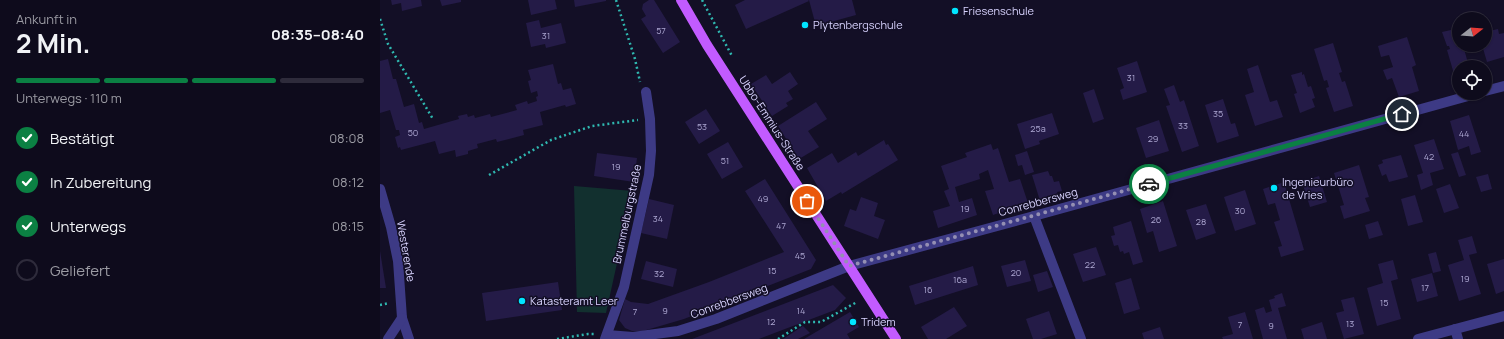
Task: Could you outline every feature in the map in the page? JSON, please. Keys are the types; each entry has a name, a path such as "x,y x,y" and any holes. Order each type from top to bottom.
{"main road":[{"name":"Ubbo-Emmius-Straße","path":"681,0 707,44 896,339"}],"street":[{"path":"1492,89 1504,86"},
{"name":"Brummelburgstraße","path":"606,337 624,287 649,175 651,151 650,119 646,92"},
{"name":"Conrebbersweg","path":"606,337 634,337 678,332 716,320 849,266 1454,100"},
{"name":"Westerende","path":"380,189 398,260 402,318 409,339"},
{"path":"1034,216 1081,339"},
{"path":"1418,339 1456,334 1504,316"},
{"path":"388,339 402,318"}],"path":[{"path":"616,0 627,33 641,86 646,92"},
{"path":"380,19 388,44 433,119"},
{"path":"489,175 551,140 592,126 650,119"},
{"path":"778,339 805,322 821,322 868,296"},
{"path":"557,339 588,334 606,337"}],"green space":[{"path":"574,186 633,191 606,313 577,312"}],"building":[{"path":"391,0 421,0 422,6 402,11 401,3 392,5"},
{"path":"440,0 461,0 461,2 442,6"},
{"path":"528,0 555,0 557,9 531,15"},
{"path":"574,0 606,0 606,1 575,7"},
{"path":"649,0 654,0 680,42 663,53 641,19 646,16 642,9 643,4"},
{"name":"Plytenbergschule","path":"745,0 809,1 746,29 735,5"},
{"path":"809,0 852,0 856,15 816,26"},
{"path":"539,20 541,28 561,23 566,43 546,48 545,44 531,47 526,23"},
{"path":"1498,29 1499,34 1504,33 1504,57 1492,61 1486,60 1484,52 1492,52 1492,30"},
{"path":"1451,30 1452,52 1465,52 1467,60 1452,60 1452,67 1447,50 1450,49 1449,46 1447,46 1442,32"},
{"path":"1407,37 1416,65 1412,67 1419,91 1399,97 1392,78 1387,80 1383,70 1393,67 1389,55 1381,57 1378,46"},
{"path":"1333,43 1342,72 1339,73 1342,82 1345,81 1353,106 1334,112 1326,88 1329,87 1327,80 1324,81 1314,49"},
{"path":"388,59 393,79 396,79 404,107 414,104 419,123 422,122 424,129 459,119 458,116 467,114 468,117 474,115 475,118 490,114 491,117 517,110 515,105 527,101 528,104 537,101 537,91 531,93 528,81 531,80 528,70 553,64 558,84 561,83 563,90 571,88 576,104 566,107 565,105 540,112 543,125 523,130 524,135 497,142 496,139 477,144 478,148 468,151 468,154 456,157 455,150 439,154 435,141 401,150 400,147 398,148 395,137 400,135 399,130 396,130 390,110 380,113 380,61"},
{"path":"1137,61 1147,92 1123,100 1120,90 1124,88 1117,68"},
{"path":"1258,65 1270,102 1277,100 1283,117 1255,126 1245,95 1254,92 1247,69"},
{"path":"790,72 798,84 788,91 793,99 786,103 788,106 772,116 751,84 766,75 772,84"},
{"path":"1302,72 1308,87 1311,86 1315,98 1312,99 1315,107 1300,113 1294,94 1297,93 1291,75"},
{"path":"1174,85 1180,102 1184,100 1199,146 1182,152 1166,106 1170,105 1164,89"},
{"path":"1094,89 1104,119 1093,123 1083,93"},
{"path":"1223,99 1231,124 1235,123 1239,136 1217,143 1205,105"},
{"path":"816,102 827,119 808,131 819,147 799,159 778,126"},
{"path":"706,109 720,131 699,144 685,122"},
{"path":"1052,113 1059,134 1039,141 1040,144 1025,149 1017,124"},
{"path":"1469,115 1481,152 1471,155 1469,146 1458,150 1450,121"},
{"path":"1159,120 1169,151 1146,158 1136,128"},
{"path":"1434,139 1444,169 1430,173 1433,185 1421,190 1417,175 1423,173 1414,145"},
{"path":"884,140 886,145 888,144 898,160 842,194 841,192 826,201 807,168 832,153 838,163 856,152 858,156"},
{"path":"728,142 743,167 722,179 707,154"},
{"path":"991,144 993,150 998,148 1009,182 1020,179 1028,203 993,215 985,191 994,189 988,170 979,174 980,179 955,187 959,202 972,198 977,215 938,228 933,211 950,206 944,191 949,189 941,166 967,157 965,153"},
{"path":"1027,151 1034,172 1025,175 1022,165 1018,166 1015,155"},
{"path":"1458,152 1466,175 1459,177 1451,154"},
{"path":"597,153 637,158 634,182 594,176"},
{"path":"1401,155 1408,177 1389,182 1386,174 1382,176 1378,165 1383,163 1382,160"},
{"path":"1359,165 1369,197 1365,198 1370,211 1344,219 1340,206 1344,205 1334,173"},
{"path":"1048,171 1054,182 1059,181 1062,191 1057,192 1059,199 1041,204 1032,175"},
{"path":"1488,174 1492,189 1481,192 1476,177"},
{"path":"1319,176 1327,202 1310,207 1302,182"},
{"path":"765,179 816,260 811,269 684,319 643,331 632,331 625,328 619,320 625,299 631,302 648,304 709,282 784,252 745,191"},
{"path":"1284,182 1304,250 1281,257 1278,247 1282,246 1274,222 1280,220 1275,203 1268,205 1263,189"},
{"path":"1450,184 1459,208 1444,213 1436,189"},
{"path":"1245,190 1256,224 1235,231 1224,197"},
{"path":"1415,195 1423,222 1408,226 1401,199"},
{"path":"861,197 878,203 874,216 885,220 878,239 844,226 850,209 856,211"},
{"path":"649,199 674,205 667,239 641,233"},
{"path":"1163,201 1177,246 1159,252 1153,231 1147,233 1140,209"},
{"path":"1206,204 1216,233 1196,240 1186,210"},
{"path":"1131,221 1143,262 1133,265 1129,252 1124,254 1123,251 1120,252 1118,245 1114,246 1111,236 1115,235 1113,227"},
{"path":"1378,221 1383,235 1369,239 1365,225"},
{"path":"1472,236 1477,253 1469,255 1481,294 1459,301 1448,265 1464,260 1458,240"},
{"path":"1096,247 1106,275 1083,282 1073,254"},
{"path":"380,251 386,288 380,288"},
{"path":"1436,252 1441,271 1433,273 1428,254"},
{"path":"1504,259 1504,291 1496,294 1487,264"},
{"path":"1025,260 1031,281 1007,287 1001,266"},
{"path":"1393,260 1398,279 1391,281 1401,319 1377,326 1367,288 1383,283 1378,264"},
{"path":"646,261 677,269 673,287 641,279"},
{"path":"973,266 978,285 915,305 909,286"},
{"path":"1047,271 1053,287 1038,292 1033,275"},
{"path":"1432,273 1438,296 1417,302 1411,279"},
{"path":"1131,278 1140,309 1124,314 1115,283"},
{"name":"Katasteramt Leer","path":"558,282 562,310 486,321 482,293"},
{"path":"833,285 846,298 835,310 759,339 692,339"},
{"path":"1282,293 1286,306 1278,308 1287,339 1263,339 1255,310 1264,307 1266,313 1272,311 1269,300"},
{"path":"1354,297 1364,334 1344,339 1336,313 1344,311 1341,300"},
{"path":"954,307 967,326 946,339 928,339 921,327"},
{"path":"1049,311 1057,334 1041,339 1033,339 1026,319"},
{"path":"850,312 859,327 847,334 850,339 804,339"},
{"path":"1245,312 1253,339 1223,339 1222,337 1233,334 1228,317"},
{"path":"1322,322 1327,339 1304,339 1301,329"},
{"path":"803,326 810,333 798,339 783,339"},
{"path":"1160,327 1164,339 1144,339 1142,333"}],"way so far":[{"path":"807,201 849,266 1149,184"}],"place":[{"name":"Friesenschule","path":"955,11"},
{"name":"Plytenbergschule","path":"805,25"},
{"name":"Ingenieurbüro de Vries","path":"1274,188"},
{"name":"Katasteramt Leer","path":"522,301"},
{"name":"Tridem","path":"853,322"}],"route":[{"path":"1149,184 1402,114"}]}
